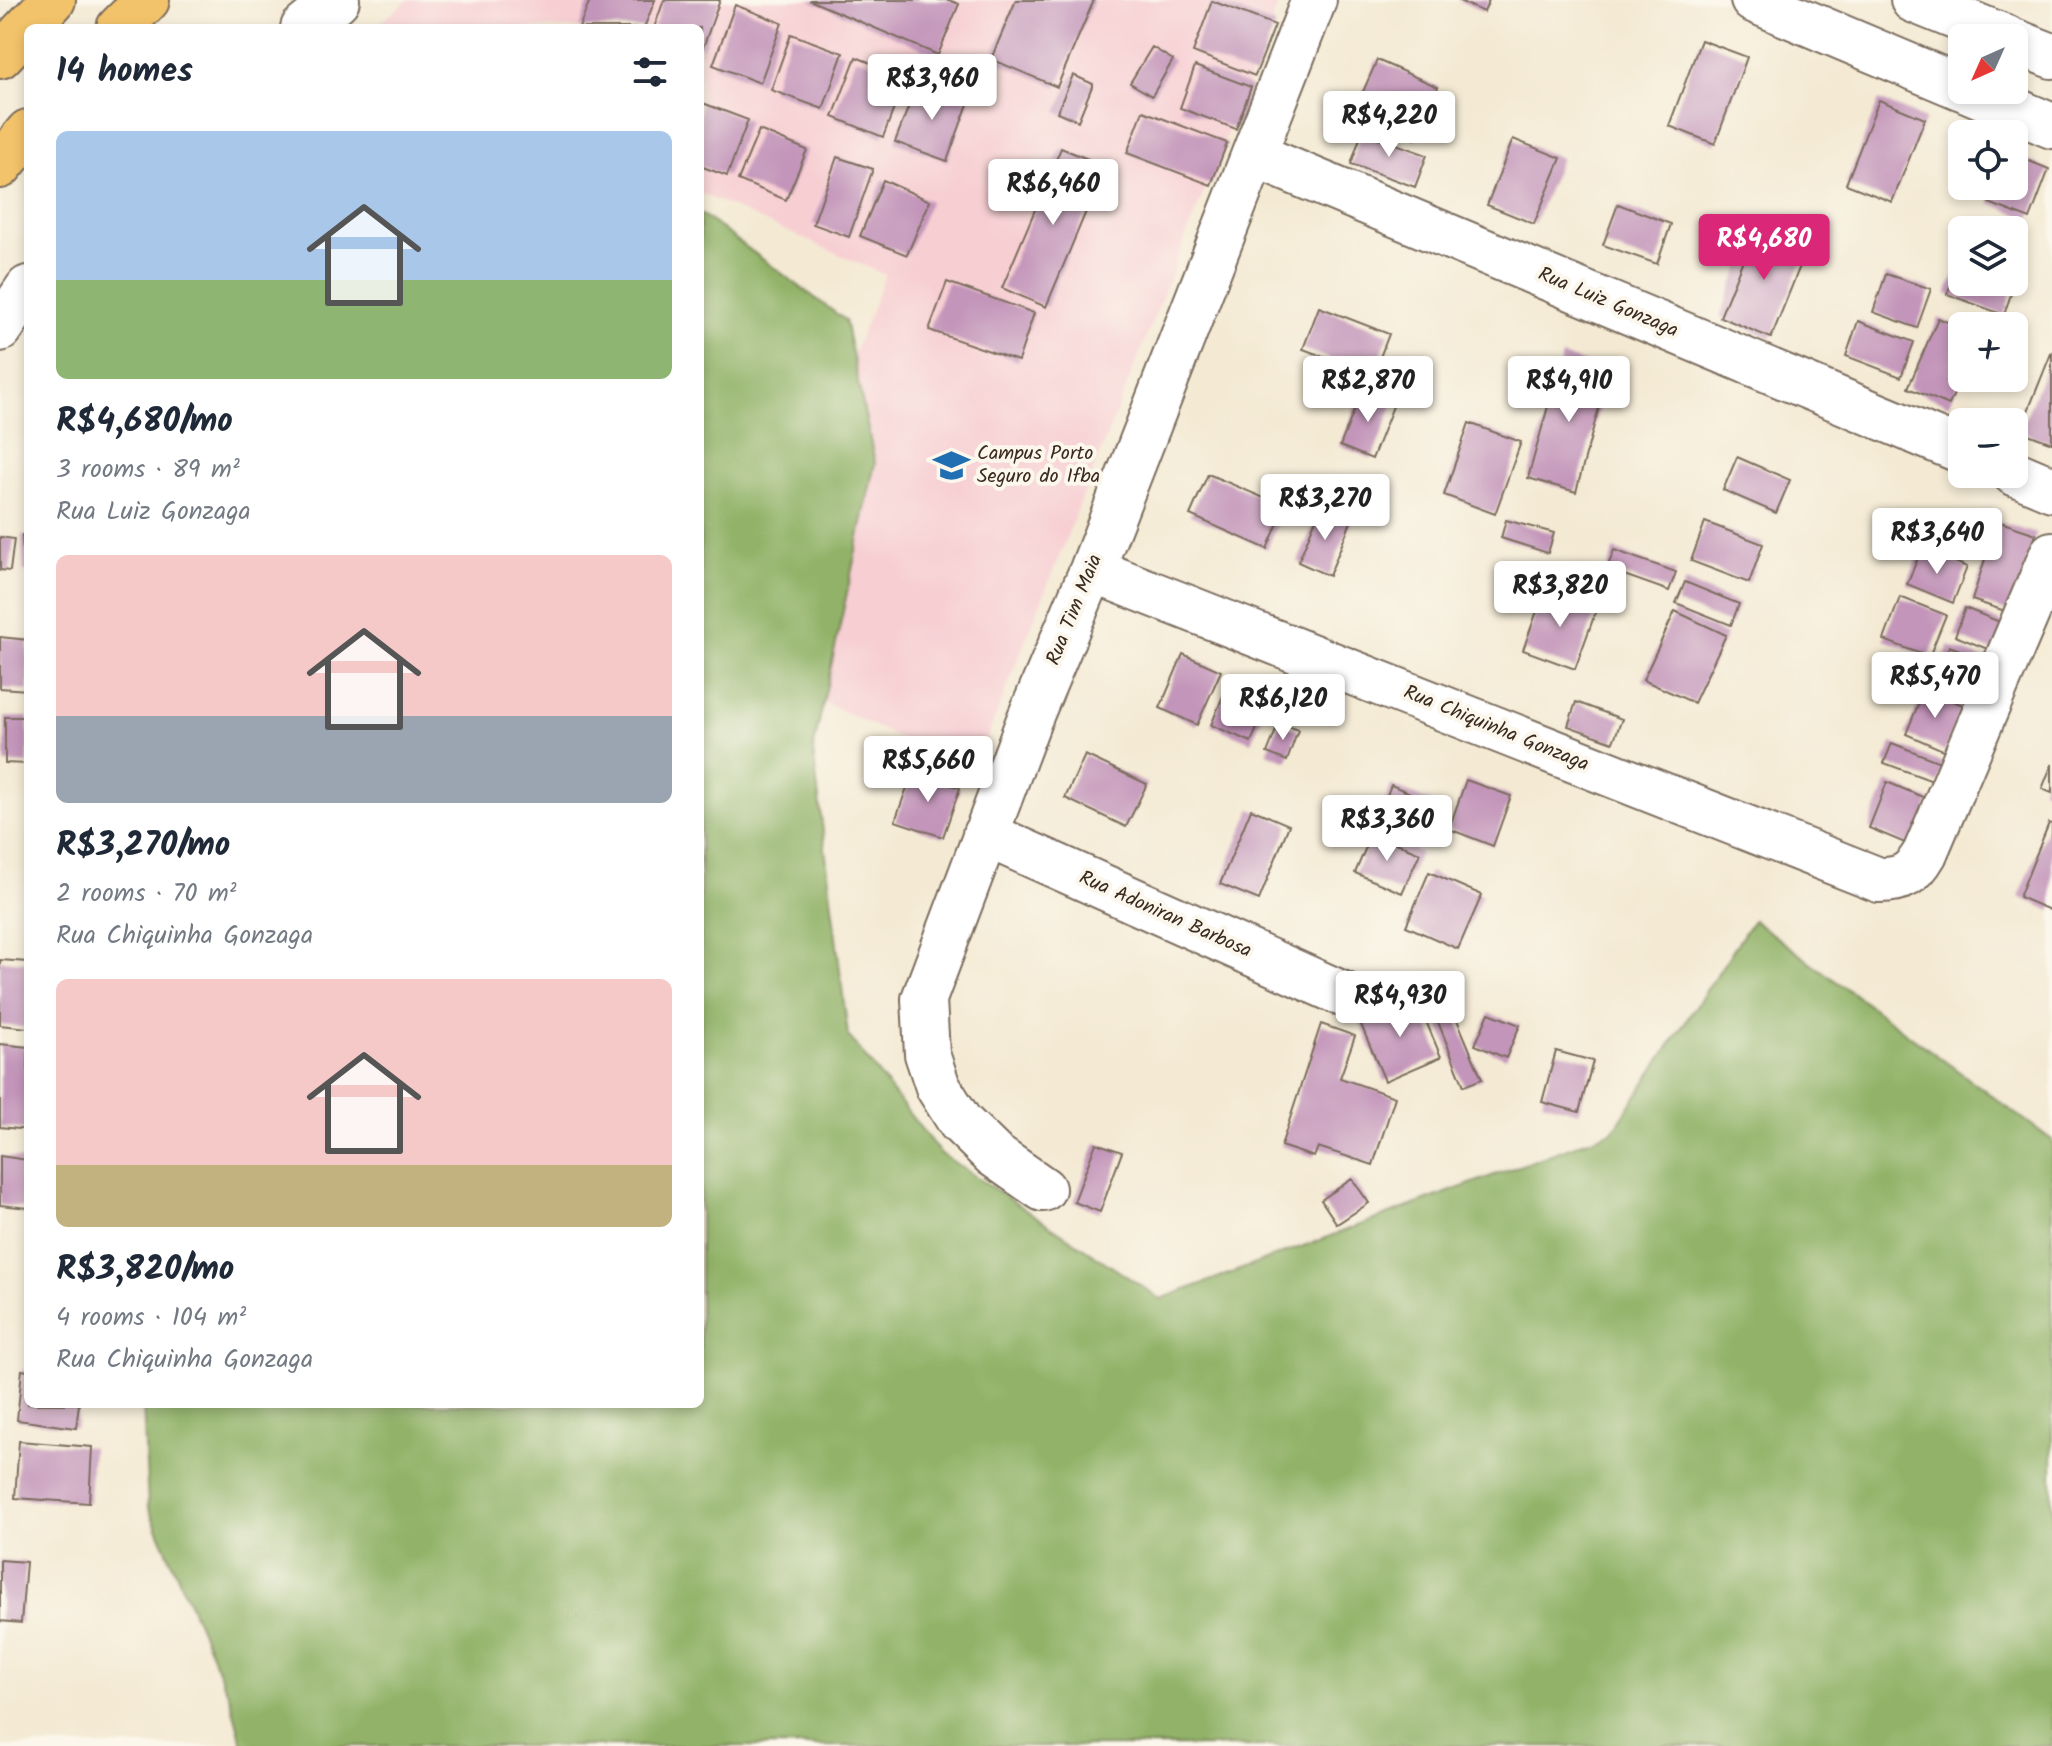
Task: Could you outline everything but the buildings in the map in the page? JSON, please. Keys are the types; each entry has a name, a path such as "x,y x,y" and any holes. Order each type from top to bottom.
{"main road":[{"path":"30,24 53,0"},
{"path":"123,24 147,0"},
{"path":"0,56 24,31"},
{"path":"0,166 24,137"}],"street":[{"path":"308,24 337,0"},
{"name":"Rua Tim Maia","path":"1043,1189 994,1155 960,1122 938,1087 927,1054 924,999 985,834 1092,570 1314,0"},
{"path":"1753,0 1948,82"},
{"path":"1913,0 1972,24"},
{"path":"2028,47 2052,56"},
{"path":"2000,104 2052,126"},
{"name":"Rua Luiz Gonzaga","path":"1254,155 1948,445"},
{"path":"0,329 24,294"},
{"path":"2028,479 2052,489"},
{"name":"Rua Chiquinha Gonzaga","path":"1092,570 1879,880 1900,880 1916,868 1925,853 2052,554"},
{"name":"Rua Adoniran Barbosa","path":"985,834 1345,995"}],"shaded area":[{"name":"Campus Porto Seguro do Ifba","path":"408,0 1280,0 973,773 731,658 885,275 704,195 704,24 379,24"}],"green space":[{"path":"704,216 845,320 875,463 813,750 848,1035 940,1153 1161,1299 1613,1131 1753,920 2052,1140 2052,1746 243,1746 230,1698 148,1507 143,1408 704,1408"}],"place":[{"name":"Campus Porto Seguro do Ifba","path":"951,466"}]}
